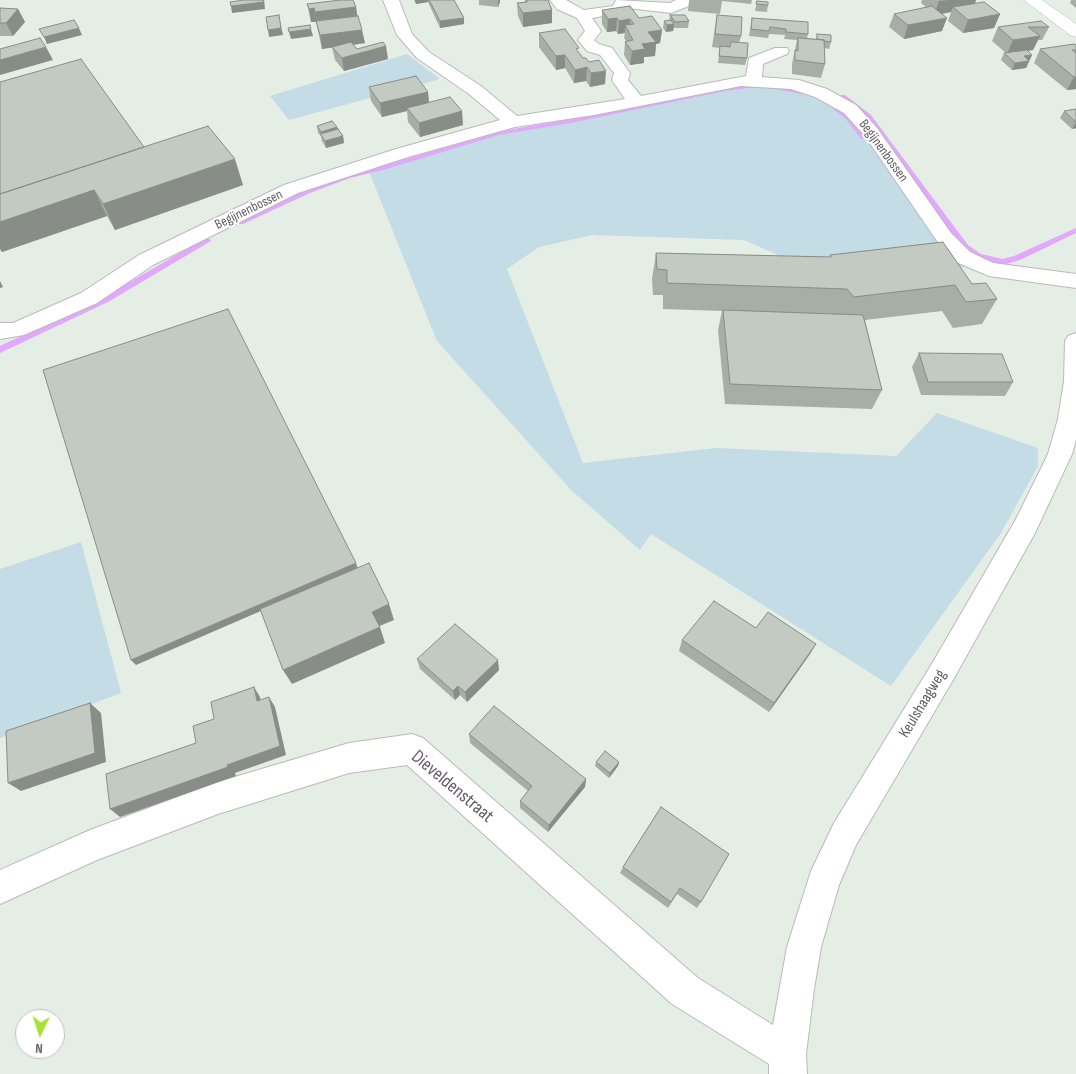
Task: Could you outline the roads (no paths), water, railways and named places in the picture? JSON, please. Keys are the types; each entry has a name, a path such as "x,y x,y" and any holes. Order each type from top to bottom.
{"street":[{"path":"391,0 406,35 423,55 475,90 513,122"},
{"path":"558,0 562,6 582,15 593,31 586,40 593,48 606,51 622,73 620,80 636,101"},
{"path":"582,15 620,9 621,3 671,8 684,3 684,0"},
{"path":"1032,0 1076,32"},
{"path":"754,80 755,61 782,51"},
{"name":"Begijnenbossen","path":"0,331 16,330 89,298 146,260 291,189 402,153 513,122 636,101 729,82 754,80 783,82 806,88 833,98 850,109 871,132 944,237 963,257 989,269 1009,274 1076,281"},
{"name":"Keulshaagweg","path":"787,1064 804,947 823,883 845,834 943,670 1026,525 1060,454 1070,419 1075,381 1076,341"},
{"name":"Dieveldenstraat","path":"0,888 90,846 218,798 349,758 412,749 684,990 740,1028 787,1064"}],"waterway":[{"path":"240,222 307,191 348,176 381,169 498,133 571,121 725,89 755,86"},
{"path":"772,87 807,93"},
{"path":"843,96 869,116 965,247 978,256 1003,262 1017,258 1076,230"},
{"path":"829,103 849,119 863,138"},
{"path":"0,350 105,300 207,241"}]}
